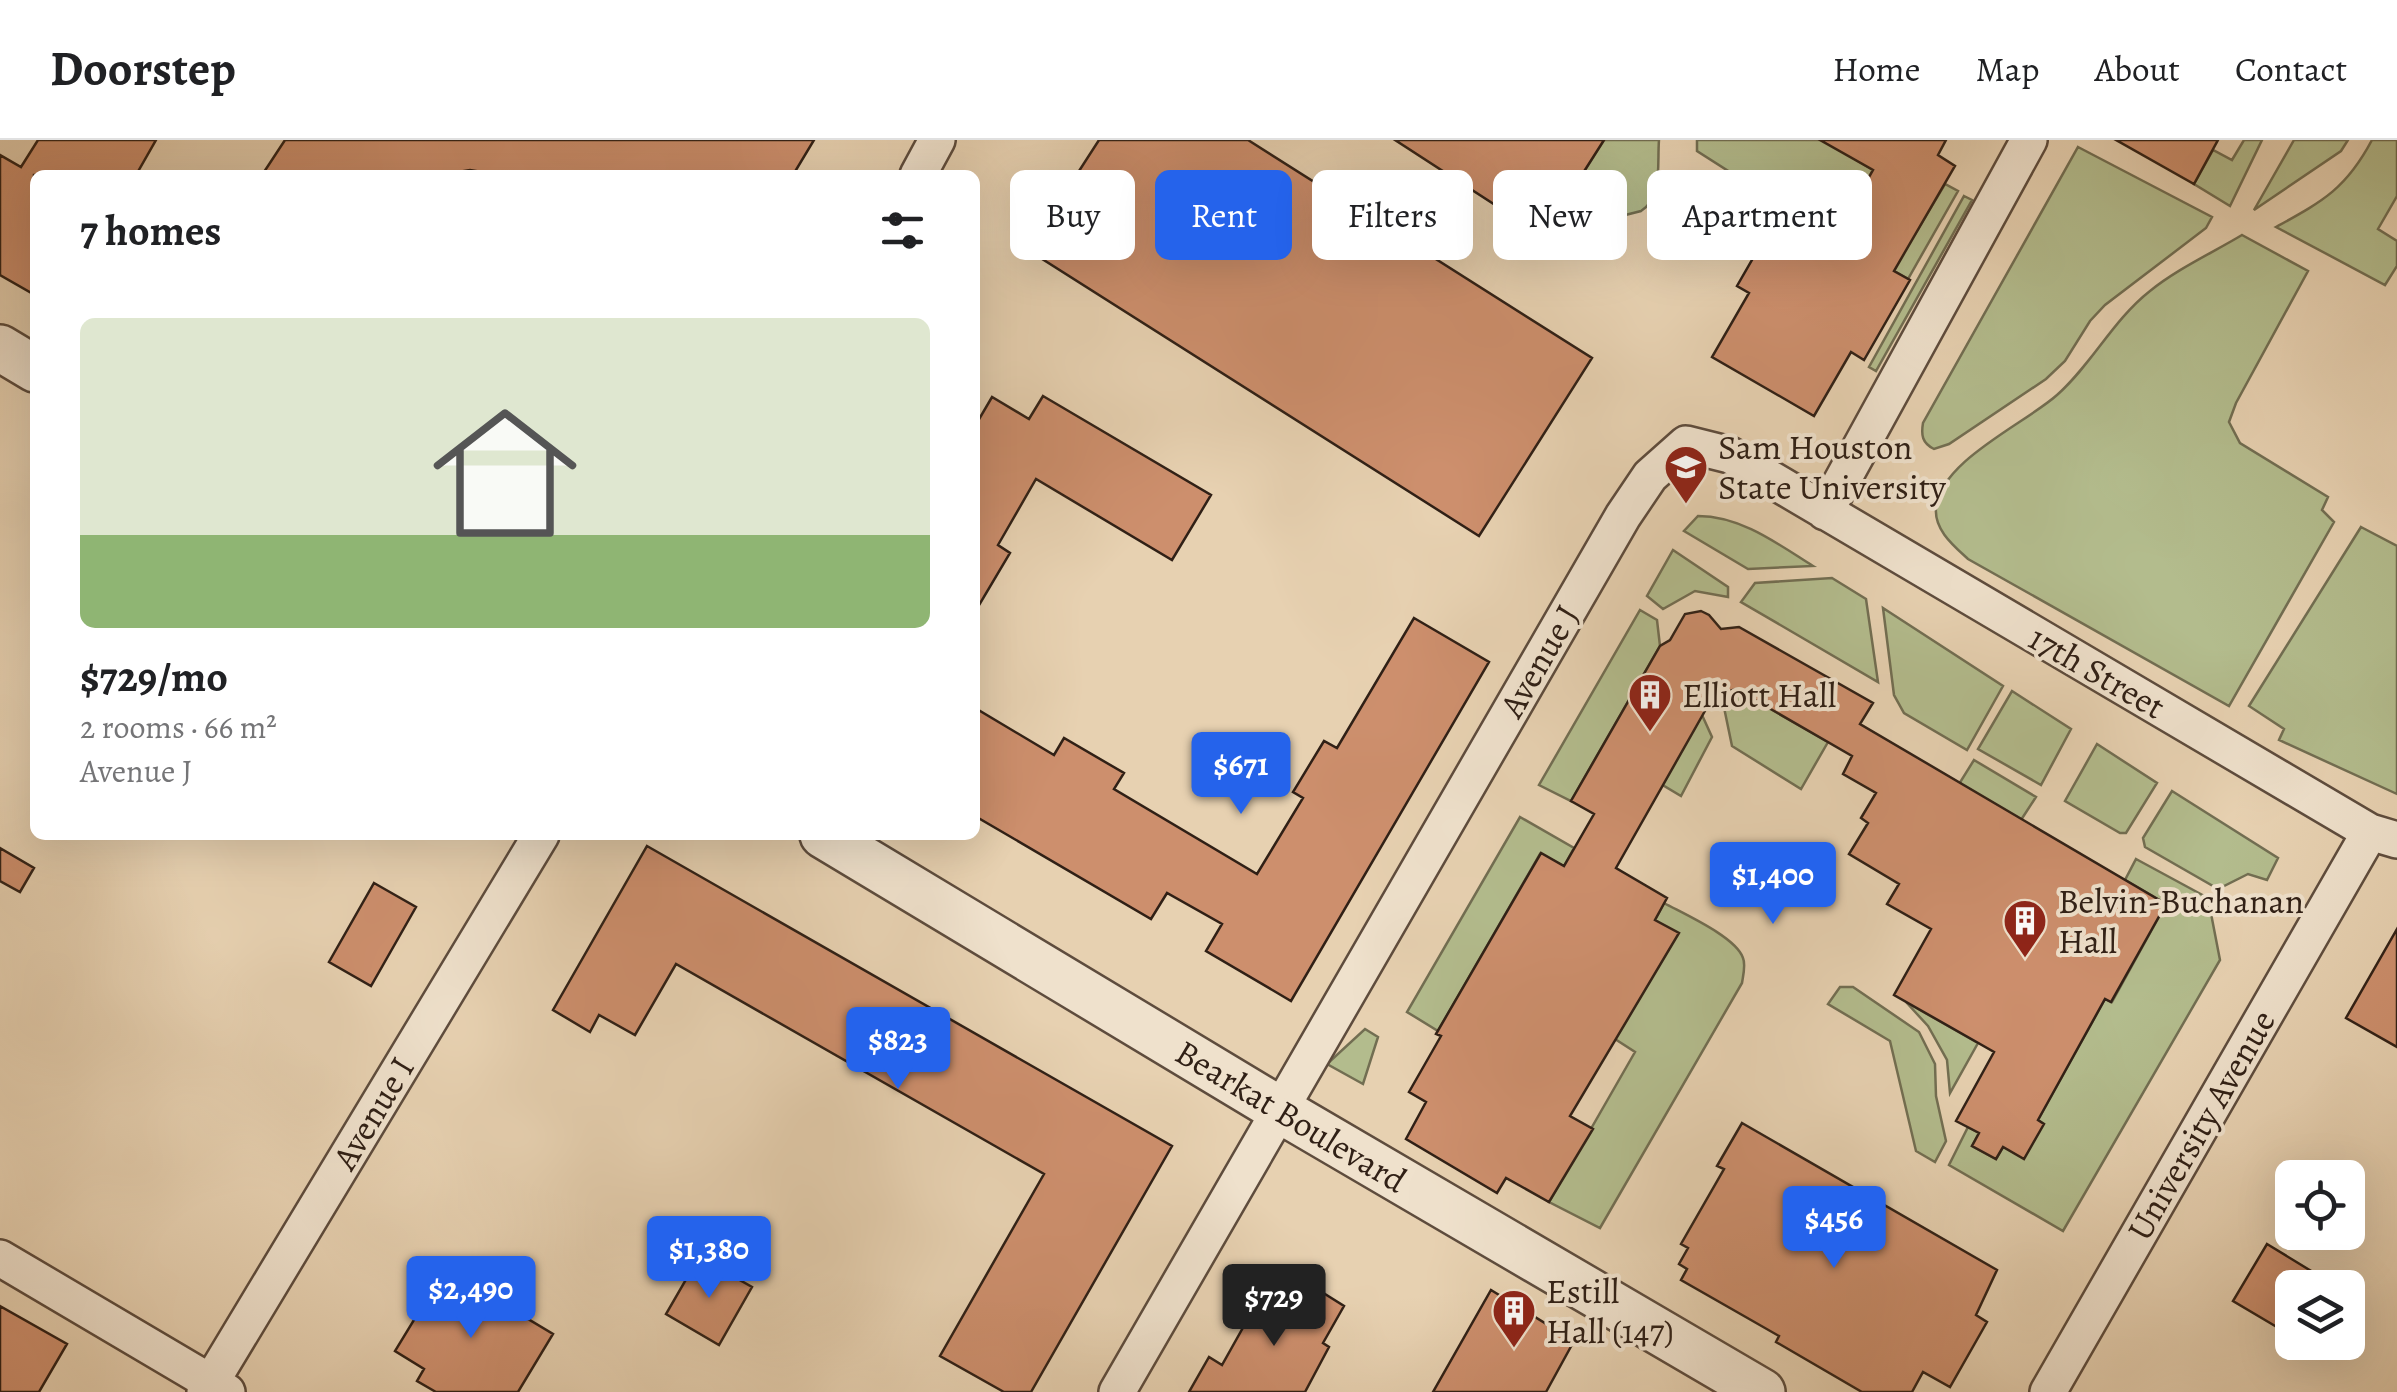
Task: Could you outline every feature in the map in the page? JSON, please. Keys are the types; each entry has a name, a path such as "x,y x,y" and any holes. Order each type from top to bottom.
{"street":[{"path":"921,170 937,140"},
{"path":"1825,512 2029,140"},
{"path":"0,348 30,366"},
{"name":"Avenue J","path":"1117,1392 1622,516 1650,476 1686,444 1730,455 1825,512"},
{"name":"17th Street","path":"1825,512 2383,836"},
{"name":"University Avenue","path":"2048,1392 2383,836"},
{"name":"Avenue I","path":"214,1389 538,840"},
{"name":"Bearkat Boulevard","path":"832,840 1280,1110 1762,1392"},
{"path":"0,1258 214,1389"}],"green space":[{"path":"1604,140 1659,140 1658,170 1647,170 1647,206 1641,211 1627,215 1627,170 1585,170"},
{"path":"1697,140 1823,140 1873,170 1727,170 1697,151"},
{"path":"2244,140 2262,140 2230,206 2194,184 2213,150 2232,160"},
{"path":"2294,140 2348,140 2341,151 2254,210"},
{"path":"2372,140 2397,140 2397,196 2378,229 2397,241 2397,266 2385,285 2276,227 2332,192 2353,171"},
{"path":"2078,147 2212,217 2206,228 2105,305 2065,361 2046,379 1949,444 1934,449 1923,438 1923,423"},
{"path":"1945,184 1958,191 1908,279 1872,258 1872,242 1883,248 1915,234"},
{"path":"1964,196 1972,200 1876,371 1869,367"},
{"path":"2242,235 2308,271 2229,422 2240,443 2328,497 2322,510 2334,522 2229,706 1968,559 1942,530 1936,508 1952,474 1986,444 2057,395 2150,291"},
{"path":"1698,516 1744,526 1813,566 1748,569 1684,531"},
{"path":"2361,527 2397,546 2397,794 2279,740 2284,729 2249,706"},
{"path":"1673,550 1728,587 1728,597 1695,591 1663,609 1647,596"},
{"path":"1832,578 1866,599 1878,682 1741,602 1755,583"},
{"path":"1883,608 2003,686 1967,750 1904,713 1894,695"},
{"path":"1640,610 1657,620 1660,646 1571,801 1539,785"},
{"path":"1736,689 1828,742 1801,789 1732,746 1721,693"},
{"path":"2012,691 2071,729 2041,785 1978,749"},
{"path":"1702,715 1712,737 1681,796 1661,784"},
{"path":"2097,744 2157,783 2126,833 2065,801"},
{"path":"1974,760 2036,797 2021,820 1959,784"},
{"path":"2172,791 2278,858 2267,880 2248,874 2224,886 2213,886 2145,847 2143,838"},
{"path":"1520,817 1574,848 1564,866 1540,854 1438,1031 1407,1012"},
{"path":"2136,859 2208,898 2220,960 2063,1231 1949,1165 1968,1127 1979,1133 1972,1146 1996,1159 2003,1147 2043,1124 2038,1120 2105,999 2112,1002 2166,904 2125,880"},
{"path":"1664,903 1731,942 1743,958 1742,983 1600,1228 1549,1202 1635,1052 1615,1039"},
{"path":"1840,987 1853,987 1919,1032 1935,1064 1936,1096 1946,1141 1935,1162 1916,1151 1890,1041 1828,1004"},
{"path":"1906,1002 1978,1043 1950,1093 1947,1060 1928,1026"},
{"path":"1365,1029 1378,1037 1363,1084 1327,1064"}],"building":[{"path":"38,140 156,140 139,170 30,170 30,292 0,275 0,155 21,167"},
{"path":"285,140 814,140 796,170 265,170"},
{"path":"1099,140 1248,140 1312,181 1312,260 1437,260 1592,358 1479,536 1044,260 1135,260 1135,170 1080,170"},
{"path":"1395,140 1604,140 1585,170 1493,170 1493,204 1473,191 1473,170 1441,170"},
{"path":"1820,140 1946,140 1938,155 1955,166 1894,271 1910,280 1864,360 1851,352 1814,416 1712,357 1749,293 1737,286 1752,260 1872,260 1873,170"},
{"path":"2116,140 2218,140 2194,184"},
{"path":"1043,396 1211,495 1172,560 1036,479 998,545 1010,553 980,604 980,417 992,397 1029,419"},
{"path":"1701,611 1721,629 1739,627 1873,703 1860,724 2166,904 2111,1002 2105,999 2038,1120 2044,1124 2024,1159 2003,1147 1996,1159 1972,1146 1979,1133 1956,1121 1994,1052 1894,995 1931,929 1887,904 1899,884 1849,854 1868,823 1861,818 1876,793 1843,774 1852,756 1736,689 1714,695 1616,868 1667,898 1655,920 1679,933 1570,1116 1593,1129 1549,1202 1506,1178 1497,1193 1406,1139 1426,1102 1409,1092 1441,1036 1436,1034 1541,853 1564,866 1594,814 1571,801 1660,646 1670,640 1685,614"},
{"path":"1414,618 1489,662 1291,1001 1206,951 1222,924 1167,893 1151,919 980,819 980,711 1054,755 1064,738 1124,773 1114,789 1257,874 1303,798 1293,792 1324,741 1337,748"},
{"path":"647,846 1172,1146 1031,1392 1004,1392 940,1356 1044,1174 676,964 635,1035 599,1015 590,1032 553,1010"},
{"path":"0,848 34,868 20,892 0,881"},
{"path":"374,883 416,907 371,986 329,962"},
{"path":"2397,929 2397,1047 2346,1018"},
{"path":"1742,1123 1997,1270 1976,1315 1987,1322 1950,1387 1923,1372 1912,1392 1862,1392 1776,1342 1779,1336 1681,1280 1687,1269 1679,1264 1688,1248 1681,1244 1724,1169 1717,1166"},
{"path":"2267,1244 2310,1270 2275,1270 2275,1326 2233,1301"},
{"path":"699,1257 752,1287 719,1345 666,1314"},
{"path":"445,1269 553,1334 518,1392 436,1392 417,1381 424,1369 395,1351"},
{"path":"1317,1289 1344,1306 1323,1343 1329,1347 1305,1392 1189,1392 1209,1357 1222,1365 1263,1292 1302,1315"},
{"name":"Estill Hall (147)","path":"1491,1290 1574,1341 1546,1392 1433,1392"},
{"path":"0,1306 67,1344 39,1392 0,1392"}],"place":[{"name":"Sam Houston State University","path":"1686,505"},
{"name":"Elliott Hall","path":"1650,733"},
{"name":"Belvin-Buchanan Hall","path":"2025,959"},
{"name":"Estill Hall (147)","path":"1514,1349"}]}
